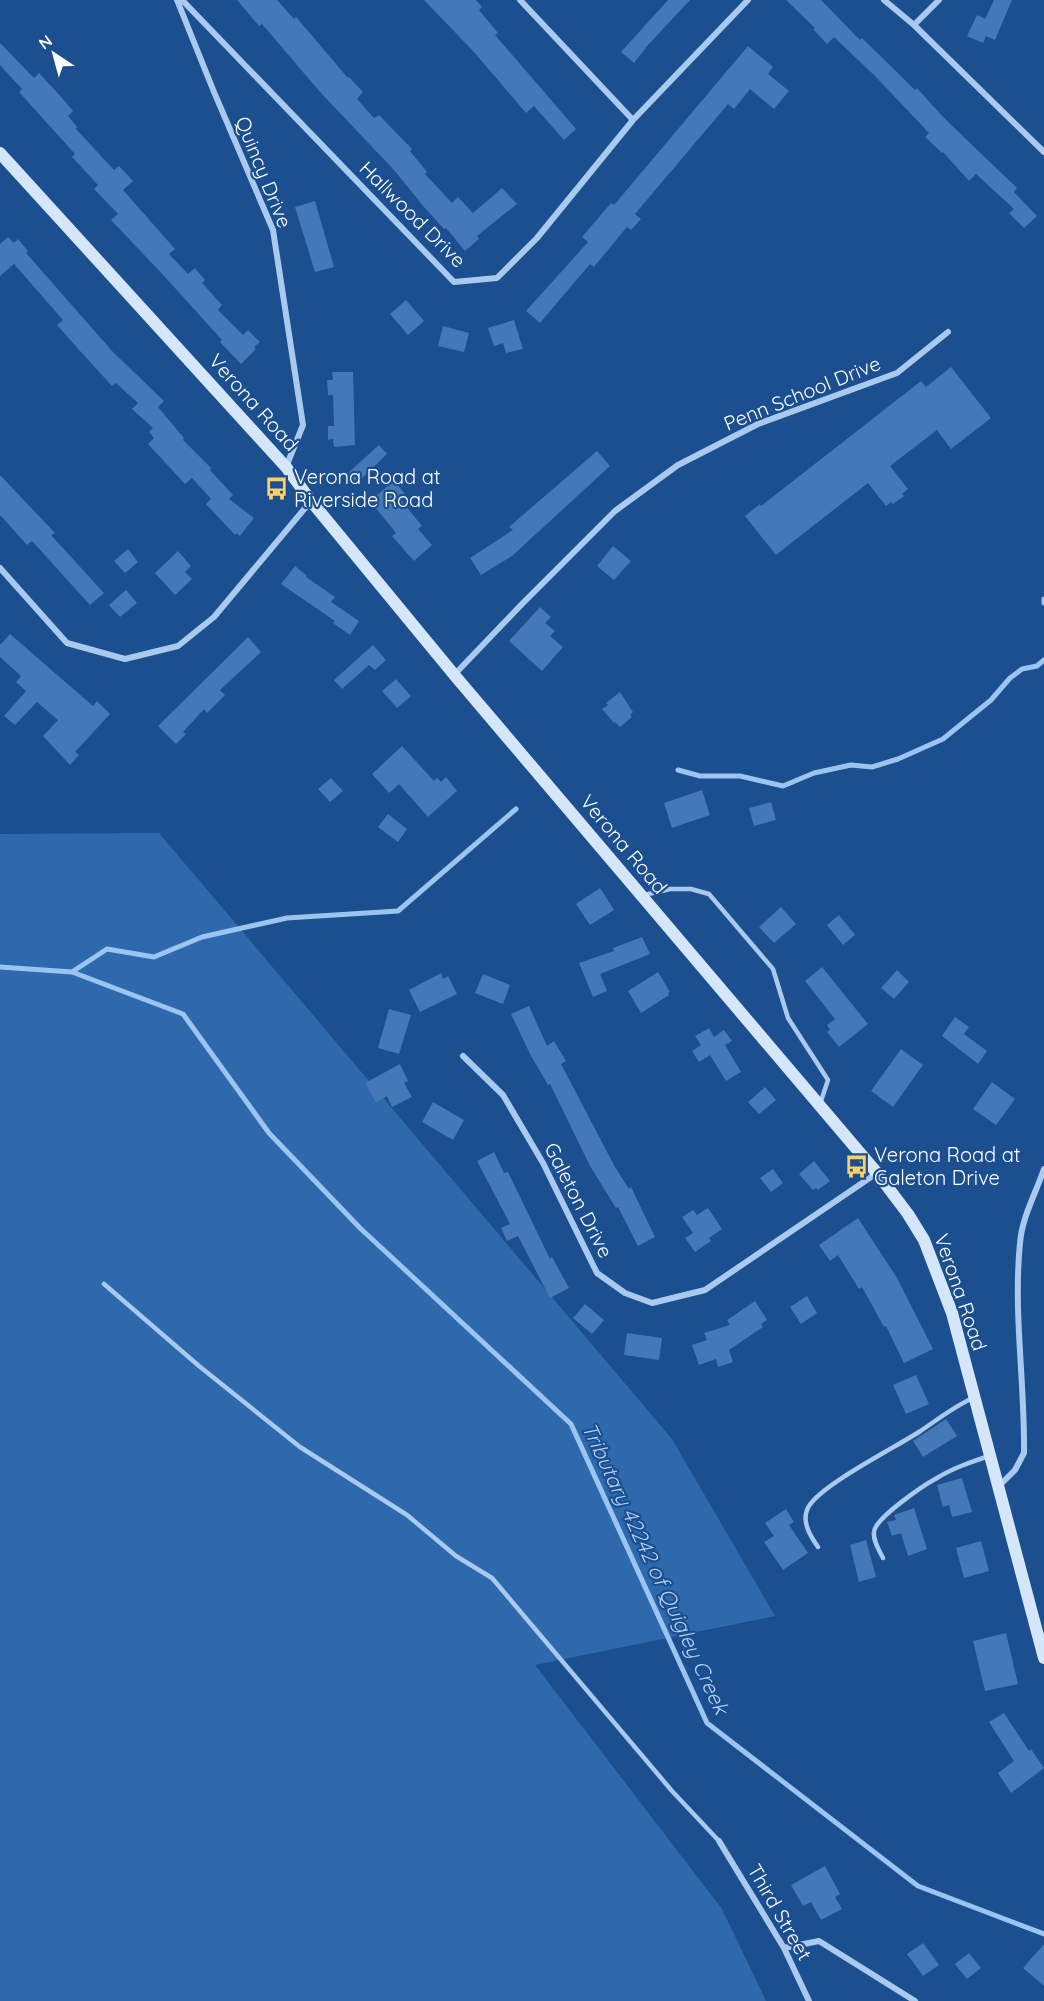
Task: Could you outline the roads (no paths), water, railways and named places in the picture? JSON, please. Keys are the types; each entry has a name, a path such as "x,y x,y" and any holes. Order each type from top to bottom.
{"street":[{"name":"Hallwood Drive","path":"180,0 454,282 496,278 537,237 633,120 748,0"},
{"name":"Quincy Drive","path":"180,0 214,92 273,230 303,425 286,467"},
{"path":"520,0 633,120"},
{"path":"884,0 914,25 1044,152"},
{"path":"914,25 939,0"},
{"name":"Verona Road","path":"0,153 286,467 311,501 454,675 878,1173 908,1214 924,1240 952,1313 1044,1658"},
{"name":"Penn School Drive","path":"454,675 615,511 678,465 758,424 897,373 948,332"},
{"path":"0,568 67,643 125,659 178,646 214,617 311,501"},
{"name":"Galeton Drive","path":"463,1056 504,1095 543,1163 597,1274 625,1293 652,1303 705,1290 878,1173"},
{"path":"998,1487 1015,1470 1024,1453 1019,1303 1020,1242 1024,1218 1035,1196 1044,1169"},
{"name":"Third Street","path":"718,1841 784,1948 809,2001"},
{"path":"784,1948 819,1941 915,2001"}],"lane":[{"path":"642,896 670,889 691,889 709,894 773,969 788,1018 828,1080 819,1104"},
{"path":"104,1284 208,1373 300,1447 407,1515 456,1556 492,1578 650,1766 718,1841"},
{"path":"818,1547 809,1532 805,1516 811,1501 831,1485 920,1431 954,1407 974,1397"},
{"path":"883,1558 876,1544 874,1532 876,1525 888,1513 935,1478 964,1464 990,1456"}],"waterway":[{"path":"678,770 700,776 740,776 783,786 814,773 851,765 872,767 898,759 943,739 991,700 1010,678 1022,669 1037,666 1044,660"},
{"path":"72,972 107,949 154,957 202,937 287,918 398,911 516,809"},
{"name":"Tributary 42242 of Quigley Creek","path":"0,967 72,972 183,1014 269,1133 360,1228 571,1424 707,1723 918,1886 1044,1934"}],"place":[{"name":"Verona Road at Riverside Road","path":"276,488"},
{"name":"Verona Road at Galeton Drive","path":"856,1166"}]}
